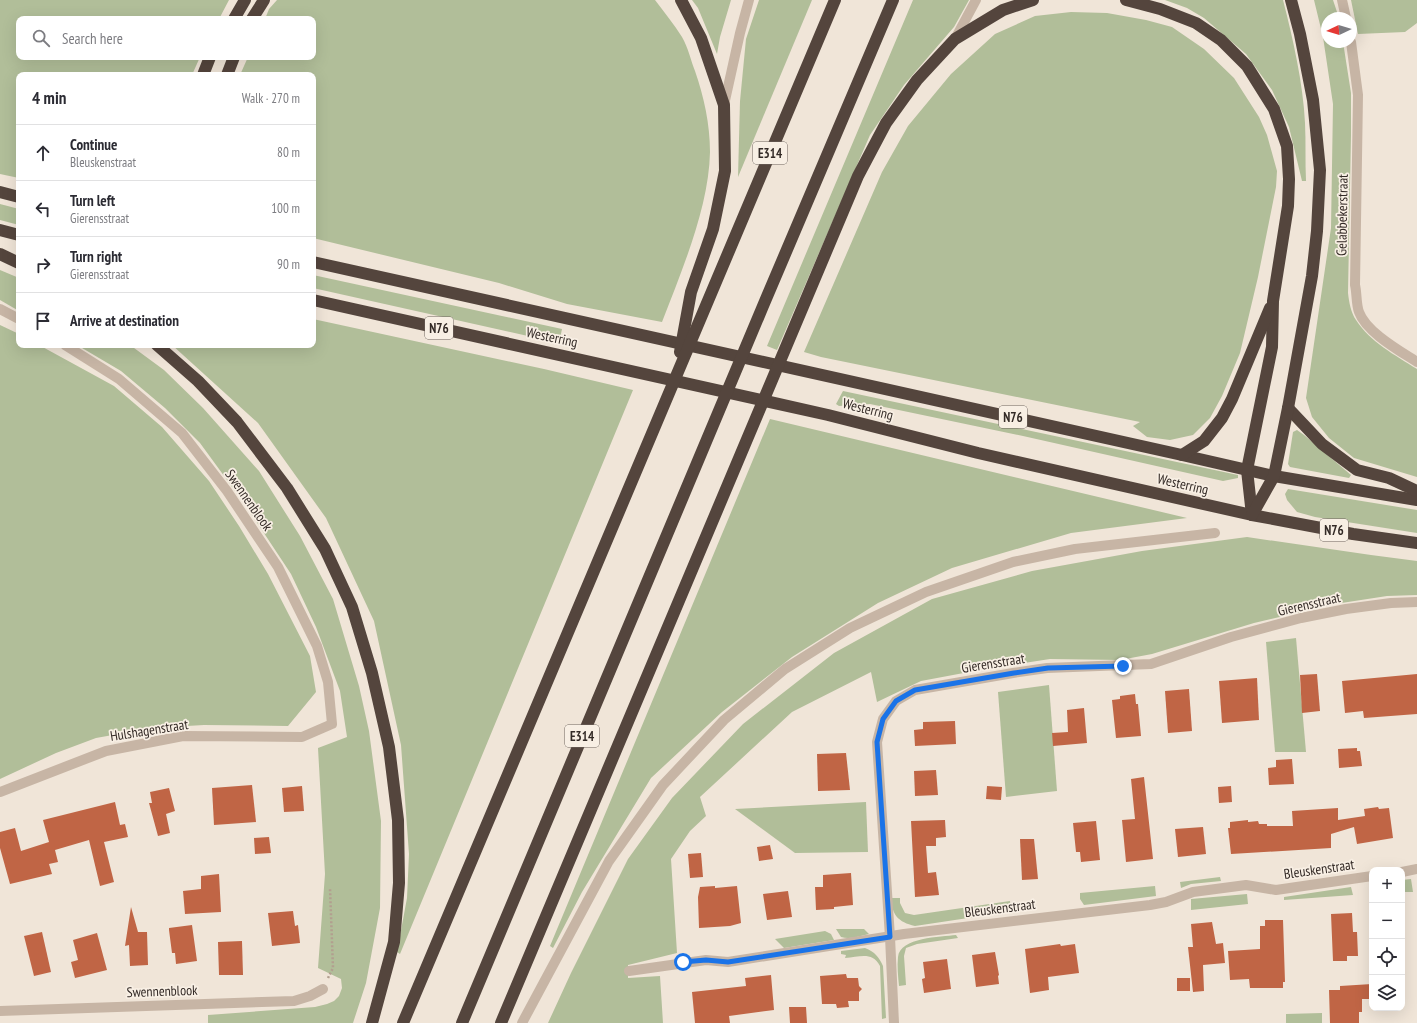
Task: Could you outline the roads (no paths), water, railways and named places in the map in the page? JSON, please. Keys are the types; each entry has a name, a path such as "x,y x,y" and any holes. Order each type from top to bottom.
{"highway":[{"path":"236,16 245,0"},
{"path":"254,16 264,0"},
{"path":"675,378 691,292 713,229 725,171 724,105 701,38 681,0"},
{"name":"E314","path":"403,1023 835,0"},
{"name":"E314","path":"462,1023 892,0"},
{"path":"501,1023 858,176 886,123 917,80 955,39 1003,10 1033,0"},
{"path":"1126,0 1160,9 1196,23 1220,40 1247,66 1274,109 1287,146 1289,179 1288,206 1273,302 1272,347 1247,470 1252,515"},
{"path":"1252,515 1274,476 1312,276 1317,230 1320,170 1313,100 1300,34 1290,0"},
{"path":"204,72 209,60"},
{"path":"213,72 217,60"},
{"path":"228,72 233,60"},
{"path":"0,192 16,196"},
{"path":"0,230 16,234"},
{"path":"0,254 16,262"},
{"name":"Westerring","path":"316,263 1182,454 1274,476 1417,500"},
{"name":"Westerring","path":"316,301 565,355 828,415 978,453 1252,515 1353,534 1417,543"},
{"path":"1182,454 1204,441 1222,418 1273,302"},
{"path":"161,348 198,381 237,422 287,488 325,550 352,607 372,673 389,747 398,820 399,883 394,942 372,1023"},
{"path":"1288,408 1322,444 1357,470 1389,478 1417,491"}],"street":[{"path":"724,105 749,0"},
{"path":"955,39 976,0"},
{"path":"1342,0 1345,12"},
{"name":"Gelabbekerstraat","path":"1352,48 1358,95 1355,285 1359,312 1367,325 1387,342 1417,362"},
{"path":"0,309 16,317"},
{"name":"Swennenblook","path":"70,348 119,379 182,433 227,491 278,567 317,646 328,682 332,724"},
{"path":"522,1023 609,861 663,785 724,720 785,669 850,628 926,592 1013,562 1074,549 1215,533"},
{"name":"Gierensstraat","path":"894,1023 890,937 877,742 883,719 896,701 915,690 1048,668 1152,664 1231,637 1301,618 1346,609 1392,603 1417,602"},
{"name":"Hulshagenstraat","path":"0,792 106,751 183,736 302,737 332,724"},
{"path":"1405,871 1417,869"},
{"name":"Bleuskenstraat","path":"629,971 706,960 728,962 904,934 1150,905 1166,902 1193,892 1246,885 1276,890 1369,876"},
{"name":"Swennenblook","path":"0,1011 294,1002 323,989"}]}
